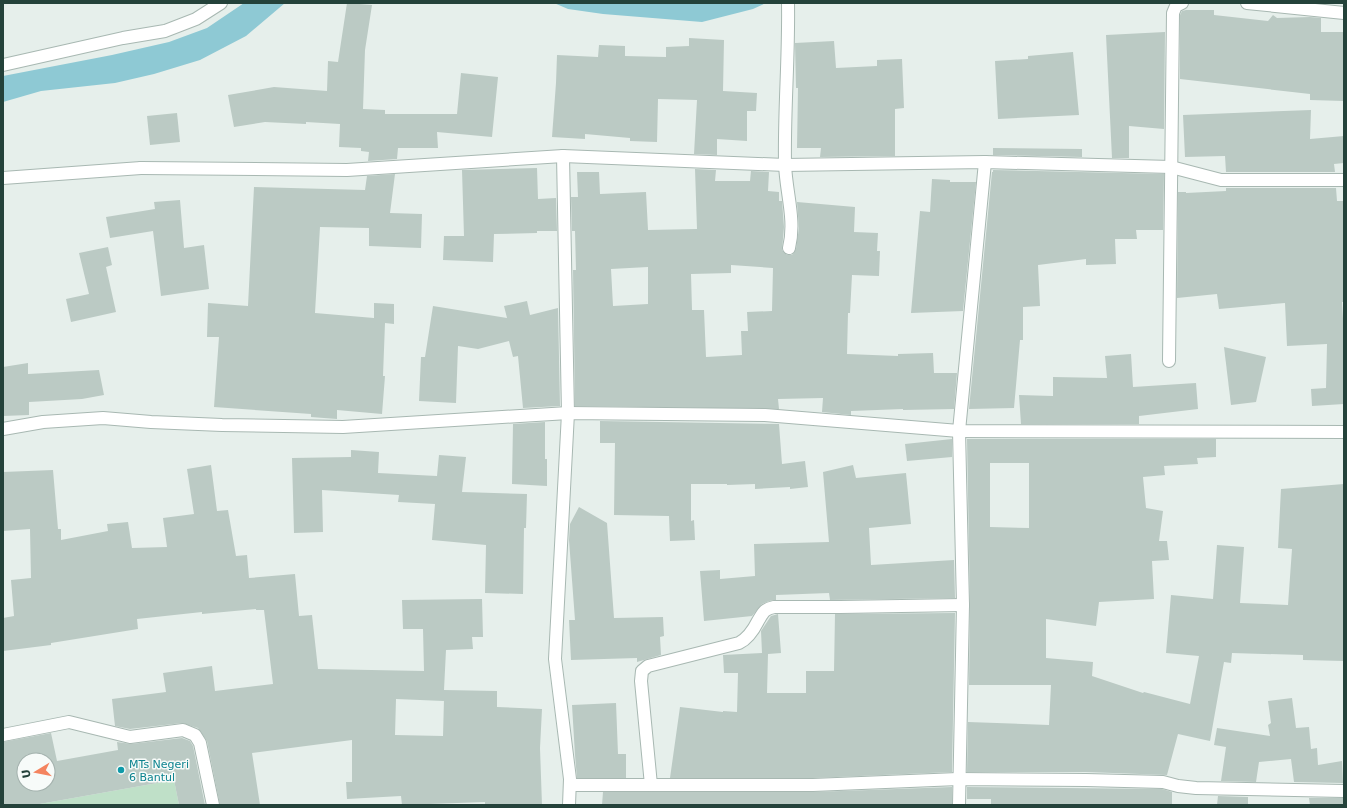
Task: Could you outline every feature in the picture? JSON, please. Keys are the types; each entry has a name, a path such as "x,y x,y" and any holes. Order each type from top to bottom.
{"street":[{"path":"3,65 165,30 196,20 222,3"},
{"path":"788,3 789,23 785,165 792,219 792,232 789,248"},
{"path":"1169,361 1173,13 1176,6 1182,3"},
{"path":"1247,3 1344,13"},
{"path":"3,178 141,168 347,170 563,156 785,165 985,162 1171,167 1221,180 1344,180"},
{"path":"563,156 568,414 555,659 570,784 569,805"},
{"path":"959,805 958,779 963,605 960,431 985,162"},
{"path":"3,429 43,422 103,418 222,425 343,427 568,414 765,415 960,431 1344,432"},
{"path":"651,784 641,681 642,671 648,666 739,643 746,637 762,613 768,608 963,605"},
{"path":"3,735 69,722 130,737 183,730 194,735 200,743 213,805"},
{"path":"570,784 813,785 958,779 1154,782 1196,788 1344,791"}],"green space":[{"path":"174,780 179,805 34,805"}],"water":[{"path":"244,3 285,3 246,36 200,60 154,74 115,83 41,91 3,102 3,76 112,55 169,42 207,28"},
{"path":"554,3 766,3 753,9 702,22 603,14 568,9"}],"building":[{"path":"347,3 372,5 365,50 363,109 385,110 385,114 457,114 461,73 498,77 492,137 437,132 438,148 398,148 397,159 368,161 369,152 361,151 361,148 339,147 340,124 265,122 234,127 228,95 274,87 327,91 328,61 338,62"},
{"path":"1214,10 1214,15 1268,21 1273,15 1277,18 1321,18 1321,32 1344,32 1344,101 1310,100 1310,94 1180,79 1180,15 1182,11"},
{"path":"1165,32 1164,129 1129,126 1129,158 1112,158 1106,35"},
{"path":"689,38 724,40 723,91 757,93 756,111 747,111 747,141 717,139 717,155 694,154 697,100 658,99 657,142 630,141 630,138 585,134 585,139 552,137 557,55 598,57 599,45 625,46 625,56 666,57 666,47 689,46"},
{"path":"834,41 836,68 877,66 877,60 902,59 904,108 895,109 895,156 820,157 821,148 797,148 798,88 796,88 795,43"},
{"path":"1073,52 1079,115 998,119 995,61 1028,59 1028,56"},
{"path":"1311,110 1310,139 1344,136 1344,163 1334,164 1335,172 1226,172 1225,156 1185,157 1183,115"},
{"path":"177,113 180,142 150,145 147,116"},
{"path":"993,148 1082,149 1082,157 993,155"},
{"path":"537,168 538,199 556,198 557,231 494,234 493,262 443,260 444,236 464,236 462,170"},
{"path":"695,169 716,170 715,181 750,181 751,171 769,172 768,191 779,192 779,201 782,201 784,227 782,250 787,255 792,255 796,249 799,228 797,202 855,207 854,232 878,233 877,251 880,251 879,276 852,275 850,313 848,313 847,354 898,356 898,354 933,353 934,373 957,373 954,409 851,411 851,415 822,412 823,398 778,399 779,409 575,406 573,270 576,270 575,231 572,231 571,197 578,197 577,172 599,172 600,194 646,192 648,230 697,229","holes":["731,265 773,268 772,311 747,312 748,331 741,331 742,355 706,357 704,310 692,310 691,274 731,273","648,267 648,304 613,306 611,269"]},
{"path":"993,170 1164,174 1163,230 1136,230 1137,239 1115,239 1116,264 1086,265 1086,259 1038,265 1040,306 1023,307 1023,340 1020,340 1014,408 969,409 992,172"},
{"path":"395,174 390,213 422,214 421,248 369,246 369,228 320,227 315,313 374,318 374,303 394,304 394,324 385,323 383,376 385,376 382,414 337,410 337,419 311,417 311,414 214,407 219,337 207,337 208,303 248,306 254,187 365,190 367,176"},
{"path":"932,179 950,180 950,182 976,182 963,311 911,313 920,211 930,212"},
{"path":"1226,188 1336,188 1337,201 1344,201 1344,302 1342,302 1344,335 1344,404 1312,406 1311,389 1326,388 1327,344 1287,346 1285,303 1219,309 1217,294 1177,298 1178,192 1226,191"},
{"path":"180,200 184,248 204,245 209,289 161,296 153,231 110,238 106,217 155,209 154,202"},
{"path":"108,247 112,265 106,267 116,312 71,322 66,299 89,294 79,253"},
{"path":"527,301 530,315 558,308 560,406 523,408 518,356 513,357 509,341 478,349 458,346 456,403 419,401 421,357 425,357 433,306 507,318 504,306"},
{"path":"1224,347 1266,357 1256,402 1231,405"},
{"path":"1131,354 1133,387 1196,383 1198,409 1139,416 1139,424 1021,424 1019,395 1053,396 1053,377 1107,378 1105,356"},
{"path":"28,363 28,374 99,370 104,395 82,399 29,402 29,415 3,416 3,367"},
{"path":"600,421 779,424 782,464 805,461 808,487 790,489 790,487 755,489 755,484 691,484 691,521 694,520 695,540 670,541 669,516 614,515 615,443 600,443"},
{"path":"545,422 547,486 512,484 513,424"},
{"path":"952,439 952,457 907,461 905,444"},
{"path":"967,439 1216,439 1216,457 1197,458 1198,464 1164,466 1165,475 1143,477 1146,508 1163,511 1159,541 1167,541 1169,560 1152,561 1154,599 1099,602 1096,626 1046,619 1046,658 1093,662 1092,676 1143,693 1144,692 1190,704 1199,656 1166,653 1171,595 1213,599 1217,545 1244,547 1240,603 1288,605 1292,549 1278,548 1281,489 1344,484 1344,661 1303,660 1303,655 1232,653 1231,663 1224,662 1210,741 1178,734 1167,775 1086,772 967,772 968,722 1049,725 1051,685 969,685 970,605","holes":["990,463 1029,463 1029,528 990,527"]},
{"path":"351,450 379,452 378,473 437,476 439,455 466,457 462,492 527,494 526,528 524,528 523,594 485,593 486,545 432,540 435,504 398,502 399,495 322,490 323,532 294,533 292,458 351,457"},
{"path":"211,465 217,511 228,510 236,556 247,555 249,578 295,574 299,616 312,615 318,669 424,671 423,629 403,629 402,600 482,599 483,637 472,637 473,649 446,650 444,690 497,691 497,707 542,709 540,748 542,805 485,805 485,802 402,805 401,796 347,799 346,782 352,782 352,740 252,753 260,805 220,805 207,741 198,728 182,723 130,729 115,726 112,699 166,692 163,673 212,666 215,691 273,684 264,610 256,609 202,614 202,612 137,619 138,629 51,643 51,645 3,651 3,618 14,616 11,580 31,578 30,529 3,531 3,472 53,470 58,529 61,529 61,540 108,531 107,524 128,522 132,548 167,547 163,518 194,514 187,469","holes":["396,699 444,701 443,736 395,735"]},
{"path":"853,465 856,478 906,473 911,524 869,528 871,565 954,560 955,598 830,600 829,593 776,595 776,600 762,604 752,616 704,621 700,571 720,570 720,579 755,576 754,544 829,542 823,472"},
{"path":"579,507 607,523 614,618 663,617 664,636 660,637 661,655 637,662 637,658 571,660 569,620 575,620 569,540 570,524"},
{"path":"955,613 952,772 813,778 670,778 680,707 723,712 737,712 738,673 724,673 723,655 762,653 761,631 771,616 778,614 781,653 768,654 767,693 806,693 806,671 834,671 835,614"},
{"path":"1292,698 1296,728 1309,727 1311,749 1317,748 1318,765 1342,761 1343,783 1294,782 1291,759 1259,762 1256,782 1221,781 1226,747 1214,745 1217,728 1270,736 1268,725 1271,723 1268,701"},
{"path":"616,703 618,754 626,754 626,778 577,778 572,705"},
{"name":"MTs Negeri 6 Bantul","path":"51,733 55,752 16,752 16,792 56,792 56,756 57,761 118,750 117,742 131,744 182,738 190,741 193,746 205,805 179,805 174,780 34,805 3,805 3,742"},
{"path":"952,787 952,805 602,805 603,792 813,792"},
{"path":"967,787 1162,789 1172,792 1172,805 991,805 991,799 967,799"},
{"path":"1218,796 1248,797 1248,805 1217,805"},
{"path":"1309,798 1343,798 1343,805 1310,805"}],"place":[{"name":"MTs Negeri 6 Bantul","path":"121,770"}]}
